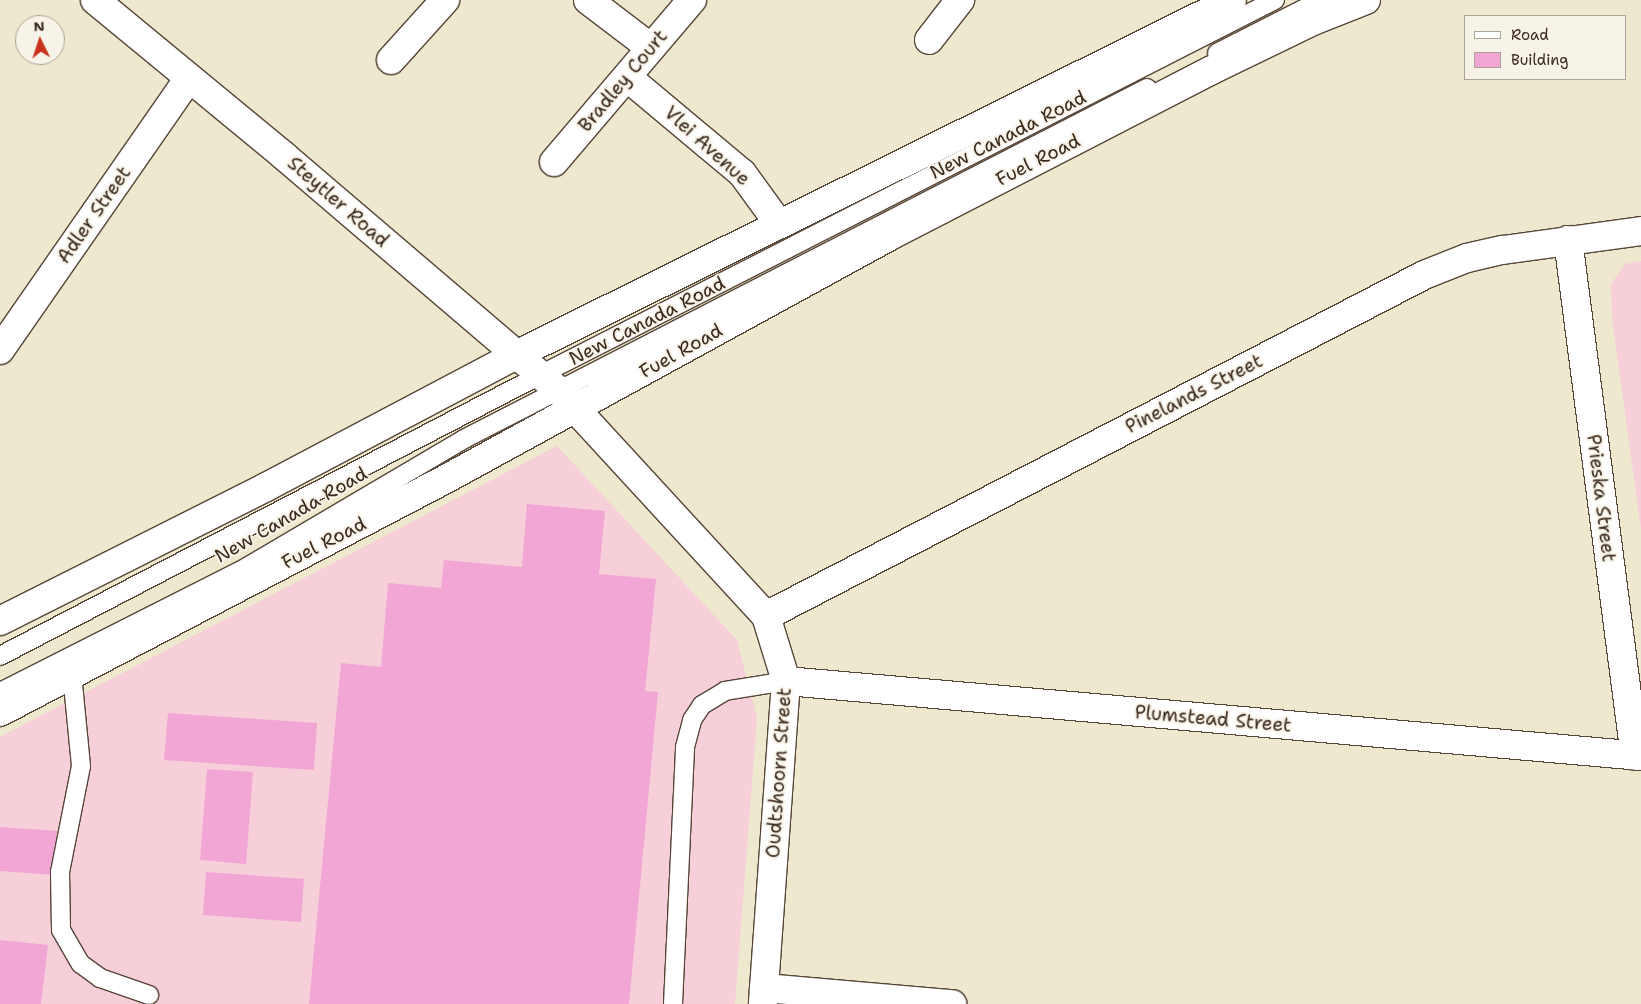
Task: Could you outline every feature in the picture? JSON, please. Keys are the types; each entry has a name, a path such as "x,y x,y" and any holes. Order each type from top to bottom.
{"street":[{"name":"Steytler Road","path":"95,0 188,79 284,156 559,391"},
{"path":"392,60 445,0"},
{"path":"588,0 651,48"},
{"name":"Bradley Court","path":"554,162 692,0"},
{"path":"929,40 960,0"},
{"path":"0,620 266,486 516,355 1232,0"},
{"name":"Fuel Road","path":"0,712 72,674 559,391 899,231 1210,71 1313,21 1366,0"},
{"name":"Vlei Avenue","path":"627,77 742,173 779,224"},
{"name":"Adler Street","path":"0,350 188,79"},
{"name":"Pinelands Street","path":"766,616 1424,275 1467,258 1568,240 1641,231"},
{"name":"Prieska Street","path":"1568,240 1638,756"},
{"name":"Oudtshoorn Street","path":"559,391 766,616 786,681 764,996"},
{"name":"Plumstead Street","path":"786,681 1638,756"},
{"path":"764,996 952,1004"}],"lane":[{"name":"New Canada Road","path":"0,656 559,391 1275,0"},
{"name":"New Canada Road","path":"0,692 247,567 420,463 1321,0"},
{"path":"72,674 81,766 60,872 61,930 80,964 100,978 149,996"},
{"path":"673,1004 685,747 692,720 702,705 725,691 786,681"}],"shaded area":[{"path":"1641,261 1641,530 1612,318 1611,284 1625,264"},
{"path":"557,446 737,640 757,718 735,1004 0,1004 0,737"}],"building":[{"path":"527,504 605,511 599,574 656,579 645,691 658,692 629,1004 309,1004 341,663 381,667 388,583 441,588 444,560 522,567"},
{"path":"168,713 317,723 314,770 164,760"},
{"path":"207,769 253,772 246,864 200,860"},
{"path":"0,827 57,831 54,875 0,871"},
{"path":"206,872 304,879 301,922 203,915"},
{"path":"0,940 48,945 41,1004 0,1004"}]}
